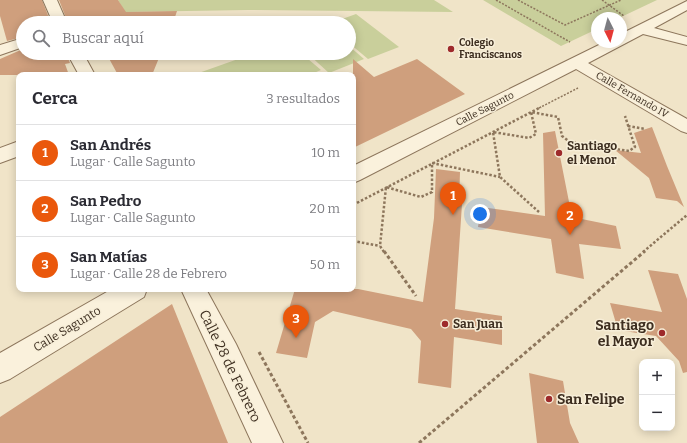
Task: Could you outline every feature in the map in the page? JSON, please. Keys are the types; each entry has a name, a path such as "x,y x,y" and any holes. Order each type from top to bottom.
{"street":[{"path":"50,0 57,16"},
{"path":"627,36 640,28 687,5"},
{"path":"640,28 687,42"},
{"path":"1,48 16,44"},
{"name":"Calle Sagunto","path":"356,173 576,54 596,48"},
{"name":"Calle Fernando IV","path":"576,54 687,127"},
{"path":"79,60 85,72"},
{"path":"0,156 16,149"},
{"name":"Calle Sagunto","path":"0,369 130,292"},
{"name":"Calle 28 de Febrero","path":"195,292 268,443"}],"path":[{"path":"496,0 576,54"},
{"path":"518,0 565,25 621,0"},
{"path":"602,0 619,12"},
{"path":"356,203 584,84"},
{"path":"531,112 558,117 562,136 570,142 629,151 635,147 623,112"},
{"path":"493,132 529,138 536,134 531,112"},
{"path":"493,132 500,177"},
{"path":"432,164 500,177 539,212"},
{"path":"386,187 421,197 432,192 432,164"},
{"path":"386,187 380,246 416,296"},
{"path":"419,443 687,215"},
{"path":"356,242 380,246"},
{"path":"255,345 308,443"}],"green space":[{"path":"118,0 434,0 453,12 248,10 125,12"},
{"path":"483,0 657,0 627,14 627,12 591,12 591,32 561,46"},
{"path":"356,14 399,47 368,59 356,49 356,16 350,16"},
{"path":"356,52 364,59 332,72 328,72 315,60 356,60"},
{"path":"235,60 309,60 321,70 316,72 201,72"}],"building":[{"path":"0,0 42,0 48,16 16,16 16,39 7,41 0,16"},
{"path":"59,0 118,0 126,12 177,11 175,16 65,16"},
{"path":"16,52 16,60 69,60 70,63 65,64 68,72 16,72 16,75 0,75 0,59"},
{"path":"417,59 465,94 356,147 356,72 353,72 353,60 374,77"},
{"path":"110,60 158,60 153,72 116,72"},
{"path":"652,127 684,207 677,201 656,198 649,178 615,150 641,153 634,133"},
{"path":"555,131 572,217 616,226 621,249 579,244 584,279 556,273 551,239 478,227 481,207 545,216 543,133"},
{"path":"436,169 460,172 459,204 462,204 455,309 502,316 502,345 454,337 451,388 418,383 421,341 411,329 333,311 315,322 307,358 276,353 294,292 356,292 356,289 358,289 423,302 434,218"},
{"name":"Santiago el Mayor","path":"648,270 678,274 687,299 687,372 683,373 679,361 656,336 618,330 610,303 662,312"},
{"path":"172,304 228,443 0,443 0,417"},
{"name":"San Felipe","path":"529,373 563,381 570,423 579,443 537,443"}],"place":[{"name":"Colegio Franciscanos","path":"451,49"},
{"name":"Santiago el Menor","path":"559,153"},
{"name":"San Andrés","path":"453,215"},
{"name":"San Pedro","path":"570,235"},
{"name":"San Juan","path":"445,324"},
{"name":"Santiago el Mayor","path":"662,333"},
{"name":"San Matías","path":"296,338"},
{"name":"San Felipe","path":"549,399"}]}
